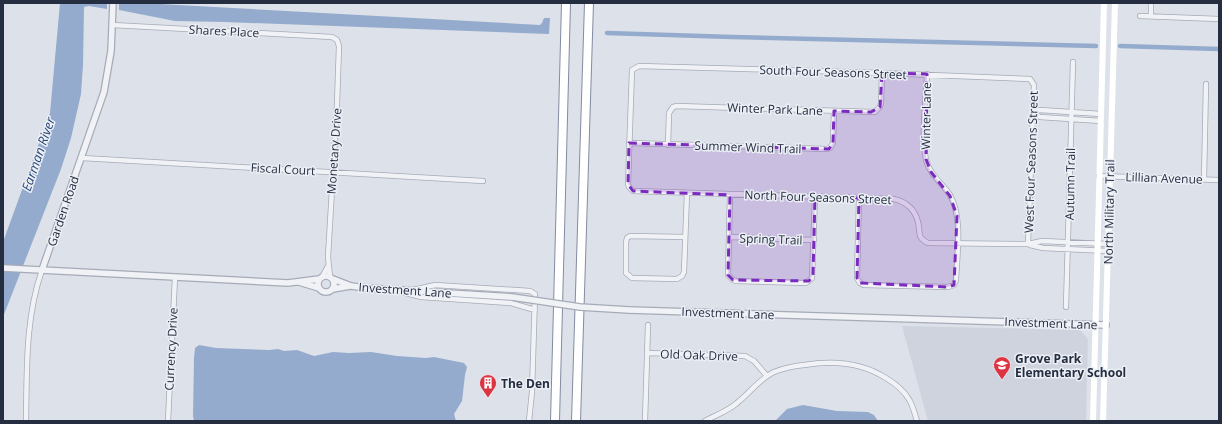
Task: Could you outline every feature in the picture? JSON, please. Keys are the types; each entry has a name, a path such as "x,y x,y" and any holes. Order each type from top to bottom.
{"highway":[{"path":"555,421 566,3"},
{"path":"576,421 589,3"}],"main road":[{"name":"North Military Trail","path":"1093,421 1104,3"},
{"name":"North Military Trail","path":"1103,421 1115,3"}],"street":[{"name":"Garden Road","path":"26,421 29,328 33,301 42,270 104,92 110,62 113,3"},
{"path":"1151,3 1151,16"},
{"path":"1140,16 1219,19"},
{"name":"Shares Place","path":"112,25 335,38"},
{"name":"Monetary Drive","path":"331,278 328,266 339,46 335,38"},
{"name":"Autumn Trail","path":"1066,307 1073,62"},
{"name":"South Four Seasons Street","path":"629,143 631,73 634,68 639,66 927,74 1030,79 1032,81"},
{"name":"Winter Park Lane","path":"668,144 669,113 673,107 677,106 871,112 877,110 881,103 882,73"},
{"name":"Winter Lane","path":"859,198 857,278 860,283 864,285 895,286 954,285 956,280 958,244 957,216 953,202 947,191 931,172 926,159 924,141 927,74"},
{"name":"West Four Seasons Street","path":"1028,244 1034,85 1032,81"},
{"path":"1204,179 1206,84"},
{"path":"1033,112 1040,110 1101,114"},
{"name":"Summer Wind Trail","path":"629,143 827,149 830,148 833,143 834,111"},
{"path":"1033,112 1040,117 1101,121"},
{"name":"North Four Seasons Street","path":"629,143 628,184 630,190 633,191 894,199 913,209 919,223 920,236 928,243 1028,244"},
{"name":"Fiscal Court","path":"82,158 483,181"},
{"name":"Lillian Avenue","path":"1099,176 1219,180"},
{"path":"685,237 630,236 626,242 626,273 632,278 680,278 684,272 687,193"},
{"path":"730,195 728,275 736,281 768,282 806,282 809,281 813,275 815,197"},
{"name":"Spring Trail","path":"729,237 814,240"},
{"path":"1028,244 1042,241 1068,243 1098,247 1108,251"},
{"path":"1028,244 1043,248 1068,249 1098,247 1108,244"},
{"name":"Monetary Drive","path":"321,278 328,266"},
{"path":"3,268 288,283 331,278 334,284 333,289 326,292 319,288 299,282"},
{"name":"Currency Drive","path":"168,421 175,277"},
{"path":"319,288 318,284 321,278"},
{"name":"Investment Lane","path":"331,278 350,286"},
{"path":"409,291 435,285 530,291 535,294 532,392 529,421"},
{"name":"Investment Lane","path":"333,289 350,286 512,297 580,306 629,310 1106,325"},
{"path":"393,290 421,297 511,303 534,310"},
{"path":"645,421 648,325"},
{"name":"Old Oak Drive","path":"647,353 745,356 754,361 767,376"},
{"path":"705,421 737,404 757,383 767,376 782,369 816,363 842,363 863,366 879,373 901,388 910,400 917,421"}],"highlighted area":[{"path":"882,73 927,74 926,159 931,172 950,196 957,216 954,285 948,287 860,283 857,278 859,198 815,197 813,275 809,281 733,280 728,275 730,195 633,191 628,184 629,143 829,149 833,143 834,111 871,112 880,107"}],"shaded area":[{"name":"Grove Park Elementary School","path":"902,326 1080,330 1088,339 1086,421 928,421"}],"water":[{"name":"Earman River","path":"60,3 107,3 107,9 89,6 84,7 81,94 71,138 61,169 3,317 3,242 50,113"},
{"path":"119,3 142,3 540,25 544,18 550,18 549,34 175,21 119,10"},
{"path":"199,345 216,348 278,349 284,351 297,350 314,356 333,352 371,352 397,356 426,358 434,357 464,363 467,367 462,401 454,414 456,421 194,421 194,358 195,348"},
{"path":"803,405 837,411 868,412 874,415 878,421 775,421 787,409"}],"waterway":[{"path":"607,33 1096,46"},
{"path":"1120,46 1219,49"}],"place":[{"name":"Grove Park Elementary School","path":"1002,380"},
{"name":"The Den","path":"488,398"}]}
